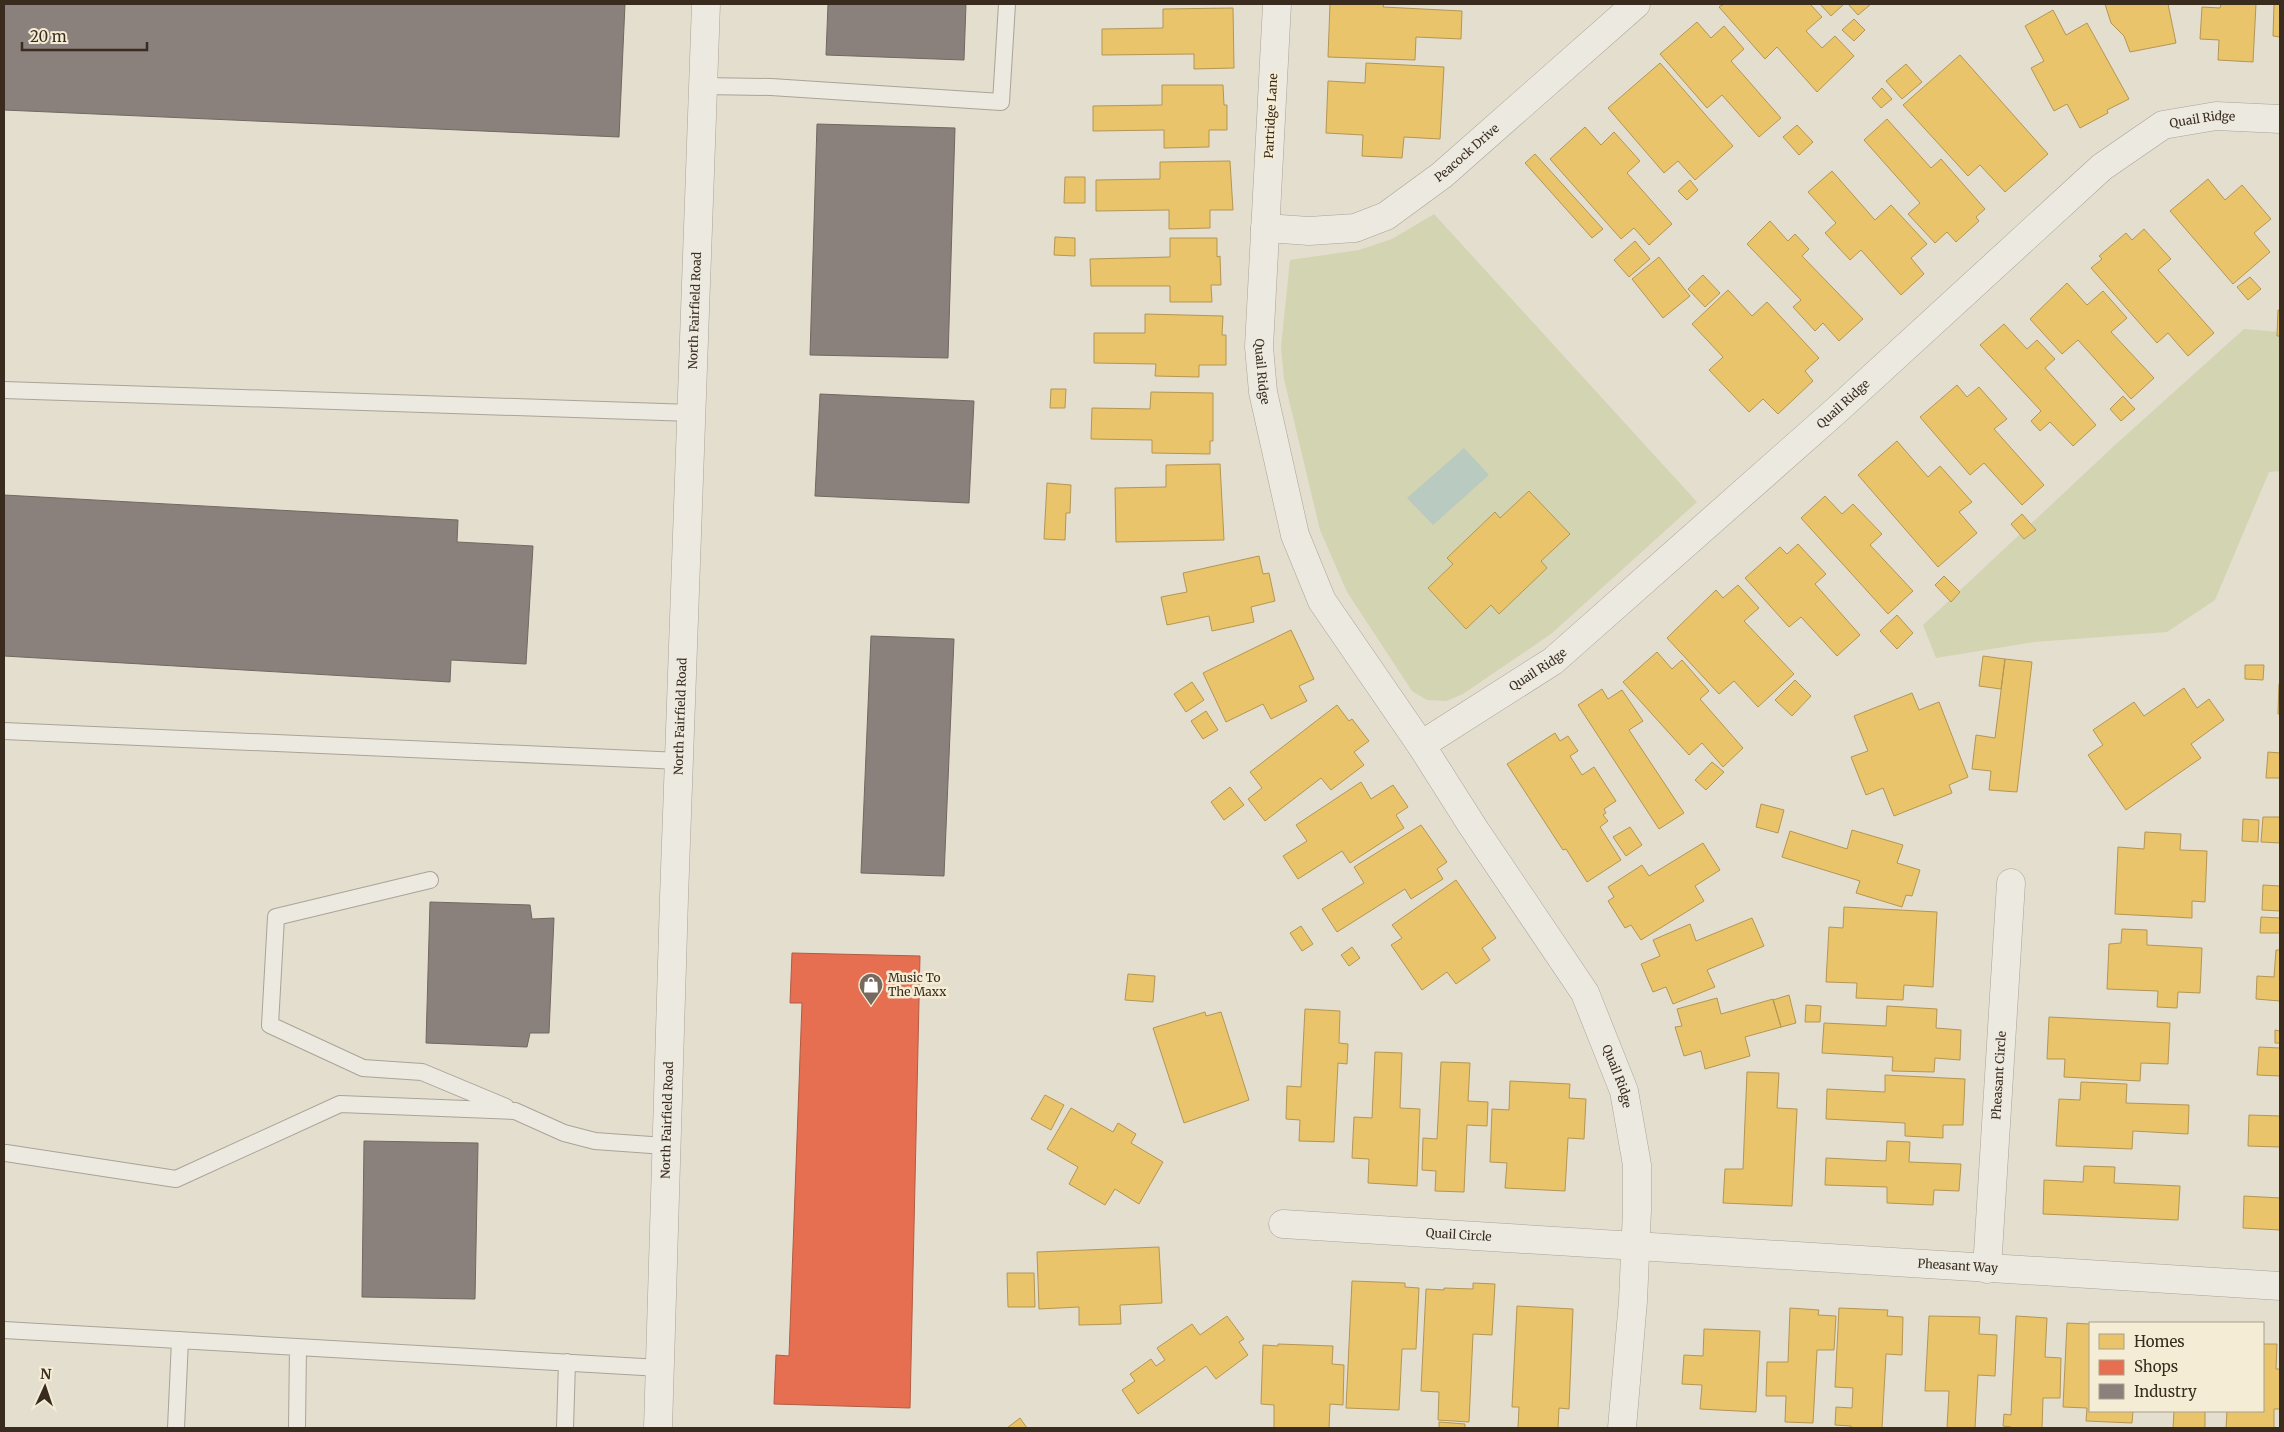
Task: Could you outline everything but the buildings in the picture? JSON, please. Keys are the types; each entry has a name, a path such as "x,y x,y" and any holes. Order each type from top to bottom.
{"street":[{"name":"North Fairfield Road","path":"658,1428 665,1146 706,4"},
{"name":"Partridge Lane","path":"1266,228 1277,4"},
{"name":"Peacock Drive","path":"1266,228 1309,231 1354,228 1386,216 1442,175 1636,4"},
{"name":"Quail Ridge","path":"1421,744 1552,661 1838,409 2102,167 2163,125 2216,116 2280,119"},
{"name":"Quail Ridge","path":"1266,228 1259,347 1262,383 1295,535 1322,601 1421,744 1473,827 1585,993 1624,1091 1637,1165 1636,1247 1622,1428"},
{"name":"Pheasant Circle","path":"1987,1269 2011,883"},
{"name":"Quail Circle","path":"1283,1224 1636,1247"},
{"name":"Pheasant Way","path":"1636,1247 2280,1286"}],"lane":[{"path":"703,86 772,87 1001,102 1007,4"},
{"path":"4,390 692,413"},
{"path":"4,731 680,761"},
{"path":"430,880 276,917 270,1025 364,1068 422,1072 564,1133 595,1141 665,1146"},
{"path":"6,1153 176,1179 340,1104 514,1111"},
{"path":"4,1330 660,1368"},
{"path":"176,1428 180,1340"},
{"path":"297,1428 298,1346"},
{"path":"565,1428 567,1362"}],"green space":[{"path":"1434,214 1697,502 1551,634 1463,694 1446,701 1427,700 1412,691 1347,592 1320,530 1284,379 1281,347 1290,260 1359,250 1392,239"},
{"path":"2244,329 2280,332 2280,471 2269,472 2215,600 2167,632 2034,642 1936,658 1923,625 2115,445"}],"shaded area":[{"path":"1464,448 1489,475 1433,525 1407,498"}],"place":[{"name":"Music To The Maxx","path":"871,1006"}]}
